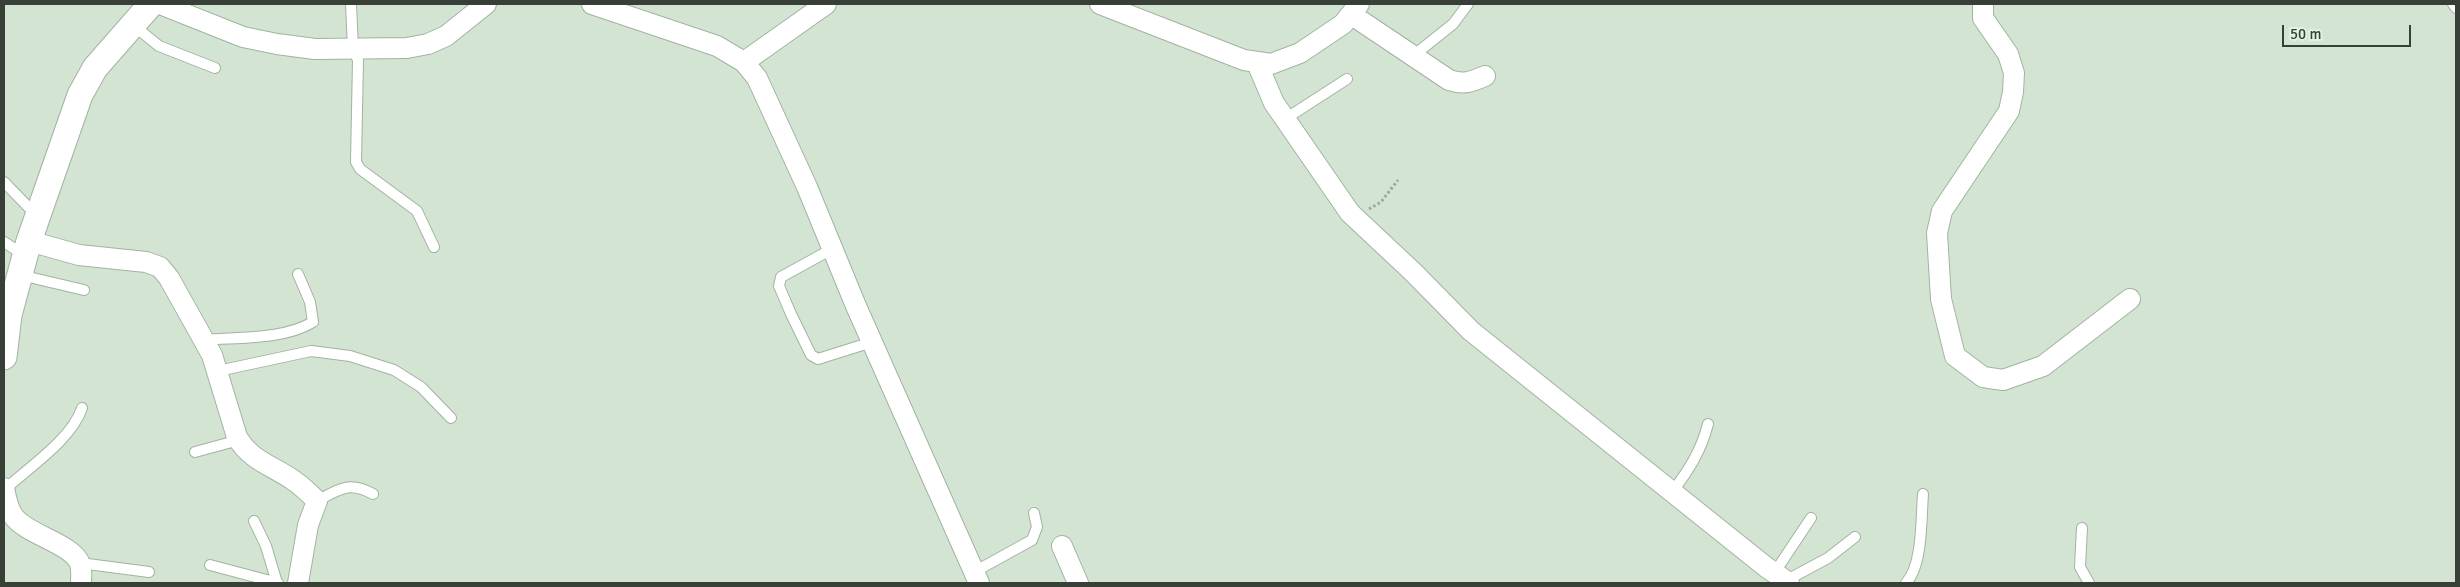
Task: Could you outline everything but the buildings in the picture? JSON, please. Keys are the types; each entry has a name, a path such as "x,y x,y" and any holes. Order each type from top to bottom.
{"street":[{"path":"4,357 5,332 25,257 87,81 95,68 151,4"},
{"path":"160,4 209,25 251,39 316,49 407,48 428,44 446,36 482,5"},
{"path":"592,4 717,46 744,62 757,78 807,187 872,342 977,578"},
{"path":"744,62 826,4"},
{"path":"1100,4 1244,60 1271,64 1300,53 1356,9 1413,56 1449,80 1460,84 1469,83 1485,76"},
{"path":"1983,4 1983,18 2008,54 2014,73 2013,92 2009,111 1942,211 1937,233 1941,299 1955,356 1984,377 2003,380 2043,366 2130,299"},
{"path":"1257,63 1268,90 1285,119 1353,218 1413,272 1471,331 1672,492 1784,578"},
{"path":"25,257 79,255 146,262 160,267 170,278 204,340 218,371 243,448 254,458 304,488 317,501 308,525 298,583"},
{"path":"4,489 8,518 72,554 80,563 81,583"},
{"path":"1062,546 1078,583"}],"lane":[{"path":"351,4 353,48 358,60 356,162 360,169 417,211 434,247"},
{"path":"1413,56 1453,24 1468,4"},
{"path":"2453,4 2456,8"},
{"path":"133,25 159,46 215,68"},
{"path":"1285,119 1347,79"},
{"path":"4,182 38,217"},
{"path":"4,242 25,257 84,290"},
{"path":"832,249 781,278 779,286 791,314 811,355 818,359 872,342"},
{"path":"204,340 268,335 303,328 313,322 310,302 298,274"},
{"path":"218,371 311,351 350,356 394,370 421,387 451,418"},
{"path":"4,489 70,430 79,417 82,408"},
{"path":"1672,492 1694,464 1703,443 1708,424"},
{"path":"195,452 239,440"},
{"path":"317,501 342,487 361,487 373,494"},
{"path":"1906,583 1911,578 1919,547 1923,494"},
{"path":"977,578 1032,540 1036,527 1034,513"},
{"path":"1784,578 1811,518"},
{"path":"254,521 266,546 277,583"},
{"path":"2082,528 2080,567 2089,583"},
{"path":"1784,578 1828,558 1855,537"},
{"path":"80,563 149,572"},
{"path":"210,565 277,583"}],"path":[{"path":"1353,218 1381,202 1398,180"}]}
